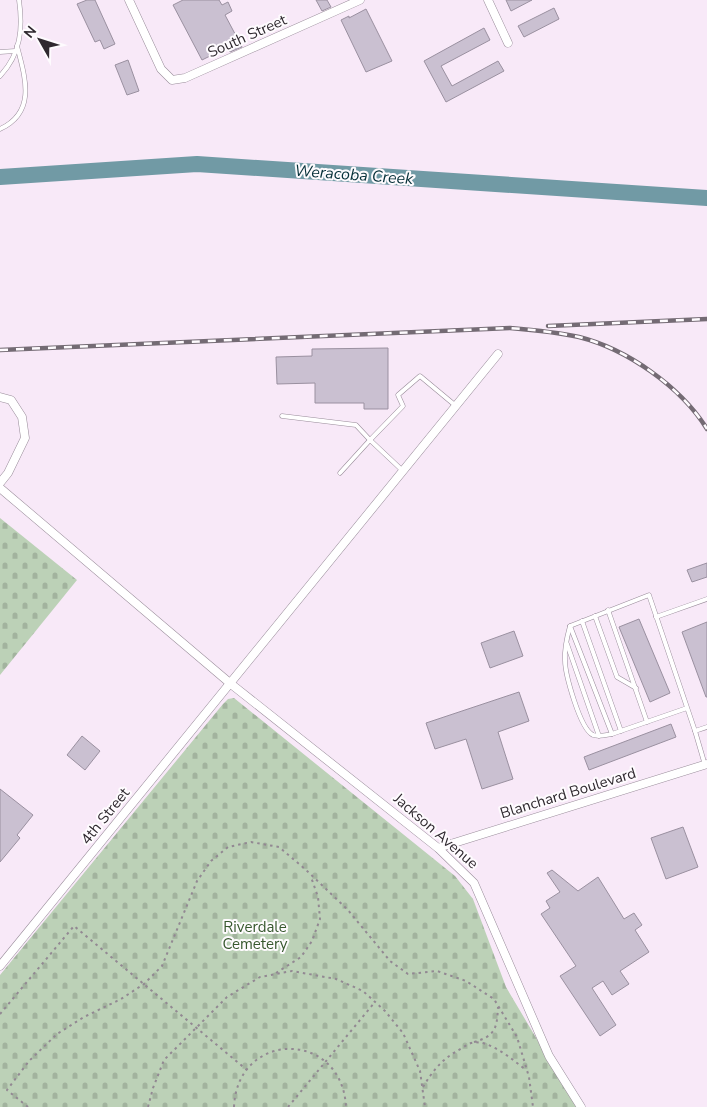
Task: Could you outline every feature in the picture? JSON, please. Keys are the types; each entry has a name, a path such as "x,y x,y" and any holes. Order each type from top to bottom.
{"street":[{"name":"South Street","path":"129,0 162,69 172,80 185,78 360,0"},
{"path":"488,0 508,43"},
{"name":"4th Street","path":"0,966 498,354"},
{"path":"0,397 10,400 22,417 25,438 8,473 0,483"},
{"name":"Jackson Avenue","path":"0,488 231,684 438,848 474,883 549,1056 581,1107"},
{"name":"Blanchard Boulevard","path":"438,848 706,765"}],"lane":[{"path":"0,76 10,64 16,49 22,22 19,0"},
{"path":"0,52 16,49"},
{"path":"0,129 19,115 24,101 26,82 16,49"},
{"path":"340,473 403,406 398,395 420,376 456,406"},
{"path":"282,416 356,425 403,471"},
{"path":"570,626 649,595 706,765"},
{"path":"656,617 707,599"},
{"path":"608,610 647,722"},
{"path":"595,616 617,677 636,688"},
{"path":"582,621 621,731"},
{"path":"570,626 566,642 565,661 568,679 584,725 591,734 600,736 612,734 687,708"},
{"path":"570,626 612,734"},
{"path":"566,642 600,736"},
{"path":"695,731 707,727"}],"path":[{"path":"28,1107 7,1090 29,1061 57,1034 84,1017 121,999 144,984 162,966 197,881 211,861 228,847 251,842 279,848 348,910 390,961 408,974 437,971 466,981 494,999 517,1037 527,1071 533,1107"},
{"path":"274,974 301,957 315,934 320,919 318,896 311,875"},
{"path":"0,1014 74,926 247,1070"},
{"path":"148,1107 152,1088 164,1060 227,997 260,977 292,971 336,979 363,991 385,1011 403,1033 420,1071 426,1107"},
{"path":"288,1107 375,1002"},
{"path":"423,1088 434,1069 447,1057 472,1043 487,1038 494,1031 498,1006"},
{"path":"472,1043 486,1044 507,1055 527,1071"},
{"path":"234,1107 235,1094 242,1076 255,1061 272,1052 290,1048 310,1052 326,1061 338,1076 345,1093 346,1107"}],"green space":[{"path":"0,518 77,580 0,675"},
{"name":"Riverdale Cemetery","path":"234,698 455,876 473,899 506,987 577,1107 0,1107 0,975 223,704 228,699"}],"building":[{"path":"87,0 95,0 115,44 104,49 100,40 95,42 77,4"},
{"path":"183,0 219,0 222,5 228,2 232,11 225,15 242,47 230,52 228,47 202,60 173,5"},
{"path":"316,0 327,0 331,7 322,11"},
{"path":"506,0 532,0 511,11"},
{"path":"554,8 559,19 524,37 518,26"},
{"path":"366,9 392,61 366,72 341,20"},
{"path":"484,28 490,40 441,66 452,86 498,61 504,71 446,102 424,61"},
{"path":"128,60 139,91 127,95 115,65"},
{"path":"388,348 388,409 364,409 364,403 315,403 315,383 277,384 276,357 312,356 312,349"},
{"path":"707,563 707,577 692,582 687,570"},
{"path":"639,619 670,693 650,702 619,627"},
{"path":"707,622 707,697 706,697 682,632"},
{"path":"514,631 523,656 490,668 481,643"},
{"path":"519,692 529,721 498,732 513,779 482,789 466,739 435,749 426,723"},
{"path":"671,724 676,737 589,770 584,757"},
{"path":"82,736 100,751 85,770 67,755"},
{"path":"0,789 33,815 17,835 20,838 0,862"},
{"path":"683,827 698,867 666,879 651,838"},
{"path":"552,870 578,891 598,877 624,919 634,913 642,925 635,930 649,952 620,971 629,984 612,995 603,981 592,988 616,1025 600,1036 560,976 576,966 541,914 550,908 546,901 560,892 547,873"}],"waterway":[{"name":"Weracoba Creek","path":"0,177 197,164 707,198"}],"railway":[{"path":"548,326 707,319"},
{"path":"0,350 510,328 536,330 579,337 634,360 668,385 683,399 707,429"}]}
